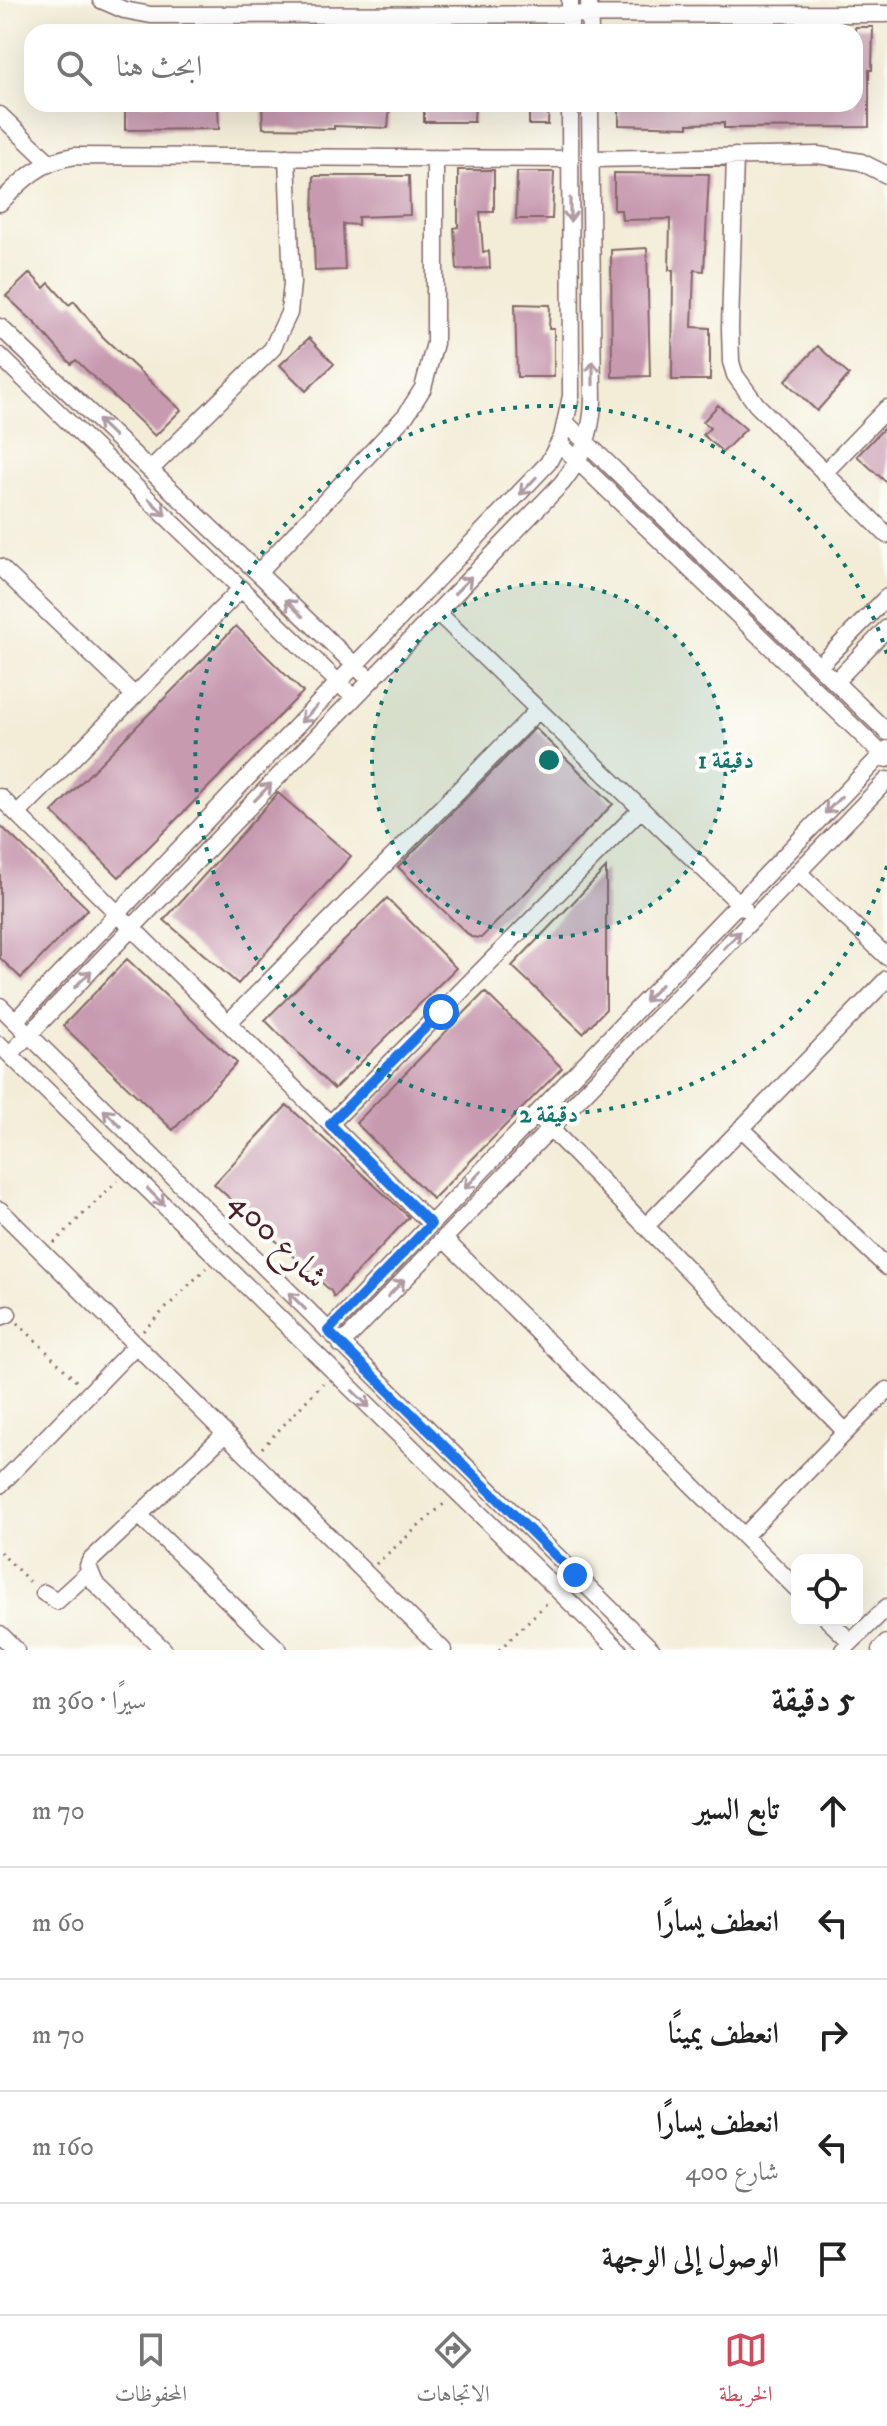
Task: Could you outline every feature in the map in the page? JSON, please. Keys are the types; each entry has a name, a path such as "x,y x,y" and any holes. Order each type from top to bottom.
{"street":[{"path":"101,0 124,10 151,15 570,7 887,14"},
{"path":"15,1021 539,475 559,443 571,396 570,112"},
{"path":"5,1050 29,1035 562,483 578,461 587,443 593,415 590,112"},
{"path":"0,115 49,162"},
{"path":"591,159 831,155 861,162 887,175"},
{"path":"0,203 27,175 49,162 75,156 570,159"},
{"path":"735,156 731,362 735,375 756,404 887,535"},
{"path":"150,470 264,359 284,327 292,298 287,157"},
{"path":"258,573 384,440 406,415 423,388 433,358 436,328 435,158"},
{"path":"0,327 371,681"},
{"path":"0,356 354,698"},
{"path":"824,473 887,408"},
{"path":"566,423 887,732"},
{"path":"328,1331 885,754 559,443"},
{"path":"0,567 135,696"},
{"path":"17,814 241,589"},
{"path":"819,666 887,597"},
{"path":"437,612 754,918"},
{"path":"835,682 887,628"},
{"path":"228,1023 538,710"},
{"path":"341,1345 887,780"},
{"path":"0,797 431,1224"},
{"path":"330,1124 641,809"},
{"path":"798,872 887,957"},
{"path":"646,1226 887,979"},
{"name":"شارع 400","path":"0,1006 652,1650"},
{"name":"شارع 400","path":"5,1050 619,1650"},
{"path":"537,1114 846,1432"},
{"path":"741,1128 887,1267"},
{"path":"0,1210 443,1650"},
{"path":"444,1239 791,1583"},
{"path":"0,1485 134,1343"},
{"path":"744,1536 887,1390"},
{"path":"164,1650 95,1583 89,1572 90,1561 225,1434"},
{"path":"139,1515 279,1650"},
{"path":"40,1590 57,1601 89,1572"},
{"path":"579,1612 596,1595"},
{"path":"832,1626 847,1646 887,1607"},
{"path":"0,1634 16,1650"},
{"path":"880,1650 887,1643"}],"path":[{"path":"43,1253 128,1170"},
{"path":"134,1343 217,1257"},
{"path":"4,1315 89,1394"},
{"path":"251,1459 334,1372"},
{"path":"366,1574 457,1492"},
{"path":"0,1552 40,1590"},
{"path":"499,1650 558,1592"}],"building":[{"path":"863,27 873,27 869,127 724,128 724,123 688,124 688,127 619,125 619,112 863,112"},
{"path":"125,112 218,112 219,129 125,130"},
{"path":"262,112 389,112 388,128 263,128"},
{"path":"424,112 475,112 474,122 424,122"},
{"path":"529,112 549,112 548,125 529,125"},
{"path":"458,170 494,170 494,212 480,212 483,252 489,251 490,268 457,270 454,228 458,227"},
{"path":"517,172 554,172 552,219 516,219"},
{"path":"614,173 709,174 704,271 694,270 692,327 710,328 710,380 672,380 670,219 622,220 621,210 614,210"},
{"path":"314,176 409,176 410,215 358,217 358,225 343,224 345,270 315,271"},
{"path":"647,248 650,376 612,377 611,250"},
{"path":"30,273 44,288 49,283 69,305 74,301 103,337 181,410 155,436 76,360 71,364 6,296"},
{"path":"515,304 550,305 549,329 554,329 554,377 517,377"},
{"path":"309,338 334,364 306,391 280,365"},
{"path":"818,346 849,375 817,411 785,381"},
{"path":"718,405 746,429 723,452 703,435 710,428 703,422"},
{"path":"887,425 887,483 857,456"},
{"path":"236,626 303,692 119,877 52,812"},
{"path":"535,728 613,804 481,938 471,937 398,867"},
{"path":"278,793 351,856 238,984 164,920"},
{"path":"0,825 88,909 21,978 0,958"},
{"path":"606,868 606,1009 583,1033 512,966"},
{"path":"387,898 456,968 334,1089 265,1020"},
{"path":"127,959 237,1063 173,1130 63,1026"},
{"path":"485,992 562,1068 433,1199 356,1123"},
{"path":"287,1105 409,1217 334,1297 214,1184"}],"route":[{"path":"441,1012 330,1124 431,1224 328,1331 575,1575"}]}
